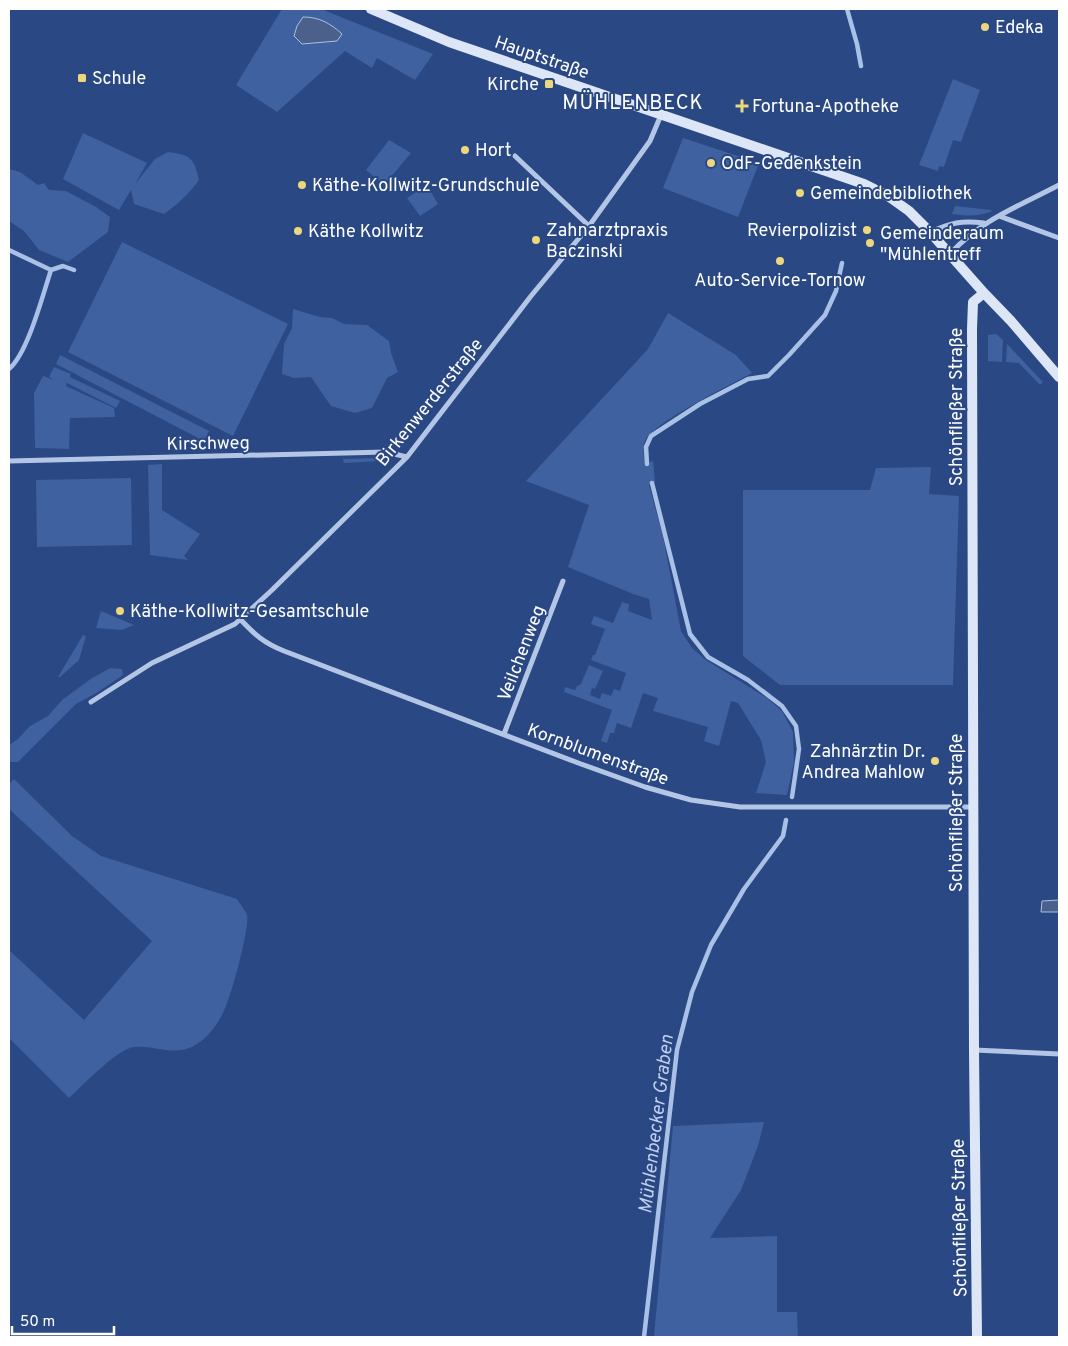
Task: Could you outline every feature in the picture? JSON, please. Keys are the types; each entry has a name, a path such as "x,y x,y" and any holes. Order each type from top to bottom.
{"main road":[{"name":"Hauptstraße","path":"370,9 449,42 864,184 888,196 909,212 930,232 1059,377"},
{"name":"Schönfließer Straße","path":"977,1337 972,807 972,325 973,302 984,293"}],"street":[{"name":"Birkenwerderstraße","path":"91,702 152,663 235,624 407,458 530,296 589,226 650,141 660,115"},
{"path":"515,156 589,226"},
{"path":"950,254 963,240 984,223 1059,185"},
{"path":"999,216 1059,238"},
{"path":"930,232 952,223 964,221 984,223"},
{"name":"Kirschweg","path":"9,461 386,452 407,458"},
{"name":"Veilchenweg","path":"504,734 563,581"},
{"name":"Kornblumenstraße","path":"240,620 255,636 267,644 645,787 691,800 740,807 972,807"},
{"path":"974,1050 1059,1054"}],"shaded area":[{"path":"282,9 321,9 433,54 415,80 377,58 372,68 345,51 277,112 236,85"},
{"path":"303,17 324,21 342,34 337,41 302,44 294,36 297,26"},
{"path":"953,79 980,90 961,142 953,140 944,167 939,166 938,171 919,165"},
{"path":"83,133 147,163 135,184 155,159 168,152 190,158 195,166 199,180 183,198 164,214 134,204 131,190 119,210 63,179"},
{"path":"683,138 759,163 738,217 663,188"},
{"path":"389,140 411,153 384,185 366,170"},
{"path":"9,169 20,172 38,185 44,183 49,190 66,191 96,207 110,217 108,232 68,262 39,250 24,231 9,221"},
{"path":"427,185 438,204 420,216 407,198"},
{"path":"955,206 992,211 972,216 952,214"},
{"path":"122,242 288,324 233,436 68,352"},
{"path":"293,309 320,317 332,318 344,324 367,325 389,341 398,372 387,378 372,408 355,413 331,406 311,377 294,378 282,374 284,344 292,328"},
{"path":"668,313 736,355 752,373 694,404 662,424 645,441 644,452 645,464 653,461 655,482 649,485 663,536 681,631 692,648 706,660 767,698 782,711 793,732 794,762 787,795 756,793 766,762 761,740 738,703 731,701 719,746 704,741 708,727 653,711 658,698 643,693 631,728 617,723 614,733 610,733 607,743 601,741 612,710 564,692 565,687 575,690 581,684 589,665 603,671 595,689 592,688 590,695 600,699 602,693 611,696 614,689 620,691 626,673 591,660 593,655 595,655 605,629 591,624 594,616 613,623 622,602 629,604 628,611 652,620 649,599 568,567 589,505 526,481 648,349"},
{"path":"996,334 1003,340 1002,362 988,361 988,335"},
{"path":"1007,344 1043,382 1040,385 1019,363 1006,362"},
{"path":"60,355 209,431 204,441 56,364"},
{"path":"54,367 71,374 70,377 120,401 116,408 67,383 66,386 114,408 115,417 70,418 69,449 35,448 34,393 43,376 54,380 49,377"},
{"path":"382,458 388,463 383,466 379,461 344,463 343,459"},
{"path":"162,464 162,510 200,534 184,556 188,560 150,555 148,465"},
{"path":"931,467 929,494 959,496 953,685 780,685 743,656 743,490 870,490 876,468"},
{"path":"131,478 132,545 37,547 36,480"},
{"path":"101,611 134,625 122,630 96,628"},
{"path":"83,635 86,636 79,660 58,677"},
{"path":"110,668 122,669 123,675 76,704 18,762 9,762 9,745 18,739 30,726 48,716 62,700 92,678"},
{"path":"14,779 72,836 101,856 237,899 247,915 243,949 230,996 220,1019 208,1035 197,1044 181,1050 173,1051 142,1047 127,1049 100,1068 69,1098 9,1038 9,950 84,1020 152,941 9,809 9,784"},
{"path":"1059,900 1059,912 1041,912 1042,901"},
{"path":"764,1122 758,1146 741,1190 710,1238 777,1236 777,1312 797,1312 798,1337 654,1337 673,1126"}],"waterway":[{"name":"Mühlenbecker Graben","path":"847,9 861,66"},
{"path":"9,250 51,270 63,266 74,270"},
{"name":"Mühlenbecker Graben","path":"647,464 646,447 651,436 700,404 748,379 768,376 789,355 825,315 836,291 842,263"},
{"path":"9,369 16,361 29,337 51,270"},
{"name":"Mühlenbecker Graben","path":"652,483 690,634 708,657 748,680 782,706 796,726 799,749 792,797"},
{"name":"Mühlenbecker Graben","path":"644,1337 677,1050 692,992 711,945 744,889 783,836 786,820"}],"place":[{"name":"Edeka","path":"985,27"},
{"name":"Schule","path":"82,78"},
{"name":"Kirche","path":"549,84"},
{"name":"Fortuna-Apotheke","path":"742,106"},
{"name":"Hort","path":"465,150"},
{"name":"OdF-Gedenkstein","path":"711,163"},
{"name":"Käthe-Kollwitz-Grundschule","path":"302,185"},
{"name":"Gemeindebibliothek","path":"800,193"},
{"name":"Revierpolizist","path":"867,230"},
{"name":"Käthe Kollwitz","path":"298,231"},
{"name":"Zahnarztpraxis Baczinski","path":"536,240"},
{"name":"Gemeinderaum \"Mühlentreff","path":"870,243"},
{"name":"Auto-Service-Tornow","path":"780,261"},
{"name":"Käthe-Kollwitz-Gesamtschule","path":"120,611"},
{"name":"Zahnärztin Dr. Andrea Mahlow","path":"935,761"}],"district":[{"name":"MÜHLENBECK","path":"633,102"}]}
